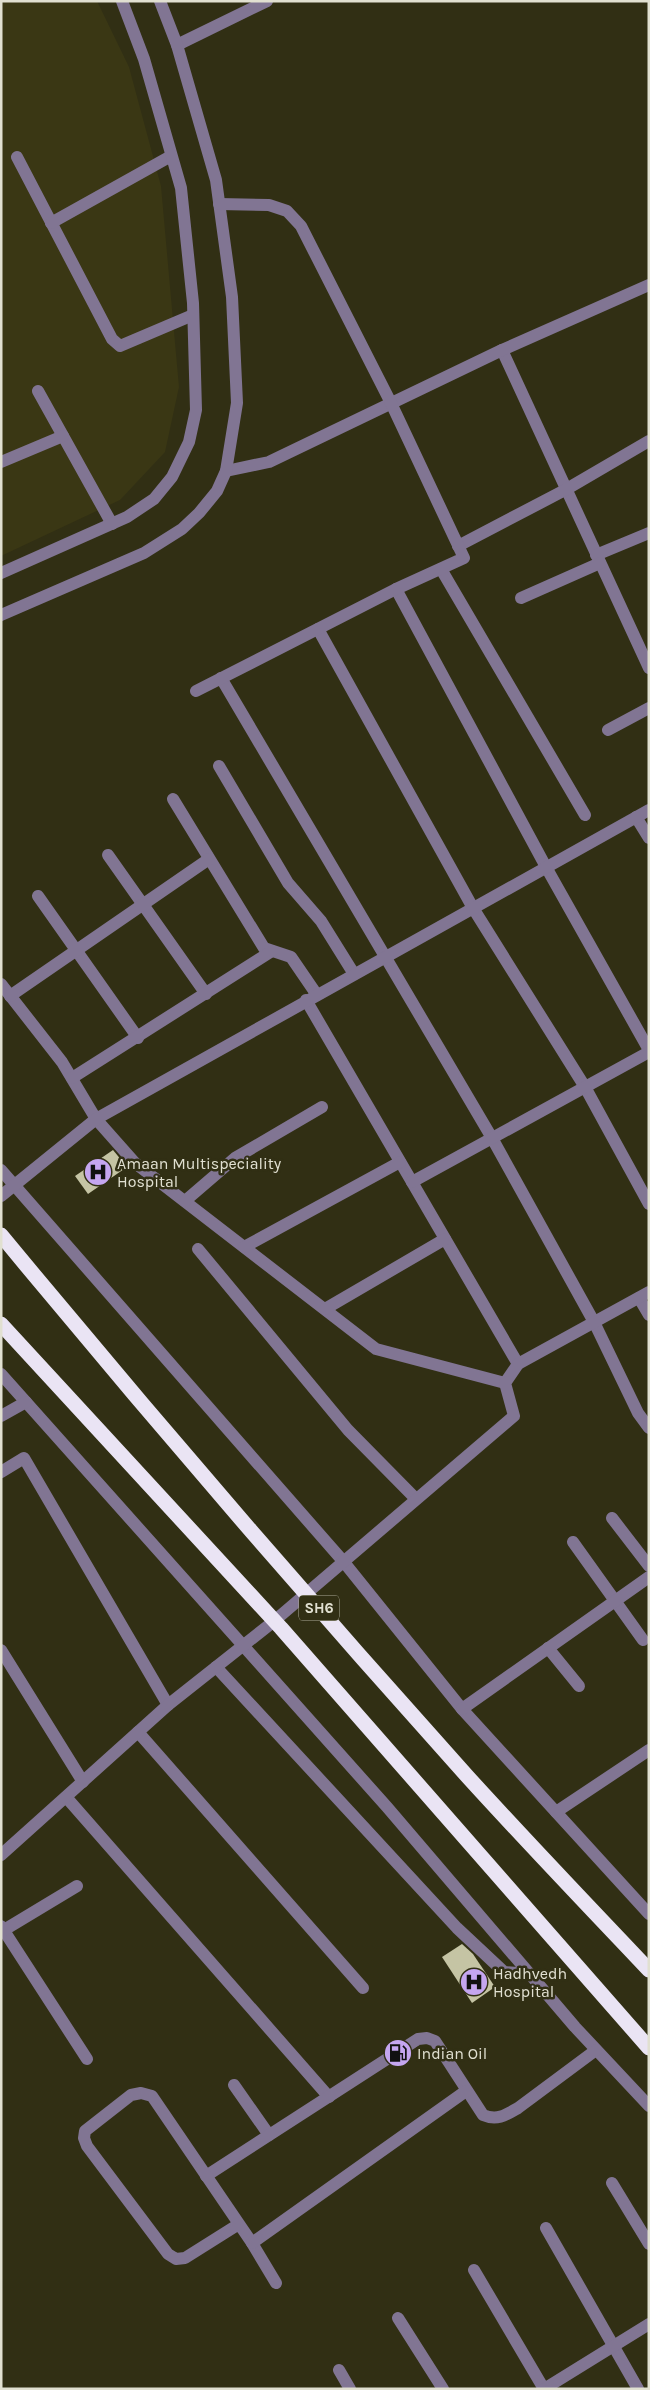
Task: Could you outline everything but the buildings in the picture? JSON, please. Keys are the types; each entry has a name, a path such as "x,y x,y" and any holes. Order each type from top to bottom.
{"highway":[{"name":"SH6","path":"1,1235 128,1389 305,1593 469,1778 649,1970"},
{"path":"1,1324 274,1622 649,2048"}],"street":[{"path":"1,573 112,524 154,499 172,477 189,442 196,410 193,314 181,188 144,59 122,1"},
{"path":"1,615 144,553 182,529 199,513 217,491 226,471 237,403 232,296 216,180 177,45 160,1"},
{"path":"177,45 267,1"},
{"path":"17,156 112,339 120,346 193,314"},
{"path":"51,222 171,156"},
{"path":"196,691 396,590 464,558 391,403 301,226 287,212 269,205 219,204"},
{"path":"226,471 268,462 502,350 649,284"},
{"path":"502,350 565,490 649,668"},
{"path":"38,391 112,524"},
{"path":"1,462 63,436"},
{"path":"458,546 565,490 649,441"},
{"path":"521,598 649,533"},
{"path":"441,569 585,815"},
{"path":"396,590 546,867 649,1051 412,1182"},
{"path":"318,629 473,908 585,1087 649,1204"},
{"path":"221,678 492,1138 594,1322 638,1413 649,1428"},
{"path":"608,730 649,708"},
{"path":"219,766 288,883 321,921 354,974"},
{"path":"172,799 264,948 290,957 400,1162 518,1364"},
{"path":"1,1196 96,1119 649,810"},
{"path":"636,817 649,838"},
{"path":"108,855 206,994"},
{"path":"10,996 209,859"},
{"path":"38,896 138,1038"},
{"path":"72,1078 138,1038 272,951"},
{"path":"1,984 62,1062 96,1119 135,1163 376,1349 505,1383"},
{"path":"185,1202 235,1158 322,1107"},
{"path":"244,1247 400,1162"},
{"path":"1,1170 343,1561 462,1709 649,1914"},
{"path":"325,1309 446,1239"},
{"path":"198,1249 348,1430 416,1499"},
{"path":"1,1855 168,1705 274,1622 305,1593 514,1416 505,1383 518,1364 644,1295 649,1315"},
{"path":"1,1374 387,1807 596,2050 649,2106"},
{"path":"1,1416 26,1402"},
{"path":"1,1472 24,1458 168,1705"},
{"path":"612,1518 649,1566"},
{"path":"572,1542 643,1640"},
{"path":"462,1709 649,1576"},
{"path":"548,1648 579,1686"},
{"path":"1,1650 83,1782"},
{"path":"216,1667 457,1928 504,1972 530,1974"},
{"path":"138,1732 364,1988"},
{"path":"556,1812 649,1750"},
{"path":"66,1797 329,2097"},
{"path":"77,1886 2,1928 87,2059"},
{"path":"206,2176 418,2039 427,2038 435,2041 466,2091 484,2115 492,2119 504,2116 596,2050"},
{"path":"234,2085 269,2135"},
{"path":"252,2243 466,2091"},
{"path":"239,2224 185,2258 176,2259 168,2254 87,2146 84,2138 85,2131 131,2095 141,2093 152,2096 252,2243 276,2282"},
{"path":"612,2183 649,2244"},
{"path":"546,2228 638,2389"},
{"path":"474,2270 544,2389 649,2324"},
{"path":"398,2318 443,2389"},
{"path":"339,2370 350,2389"}],"shaded area":[{"path":"1,1 97,1 129,67 161,186 179,387 165,452 120,500 1,556"}],"place":[{"name":"Amaan Multispeciality Hospital","path":"98,1172"},
{"name":"Hadhvedh Hospital","path":"474,1982"},
{"name":"Indian Oil","path":"398,2053"}]}
